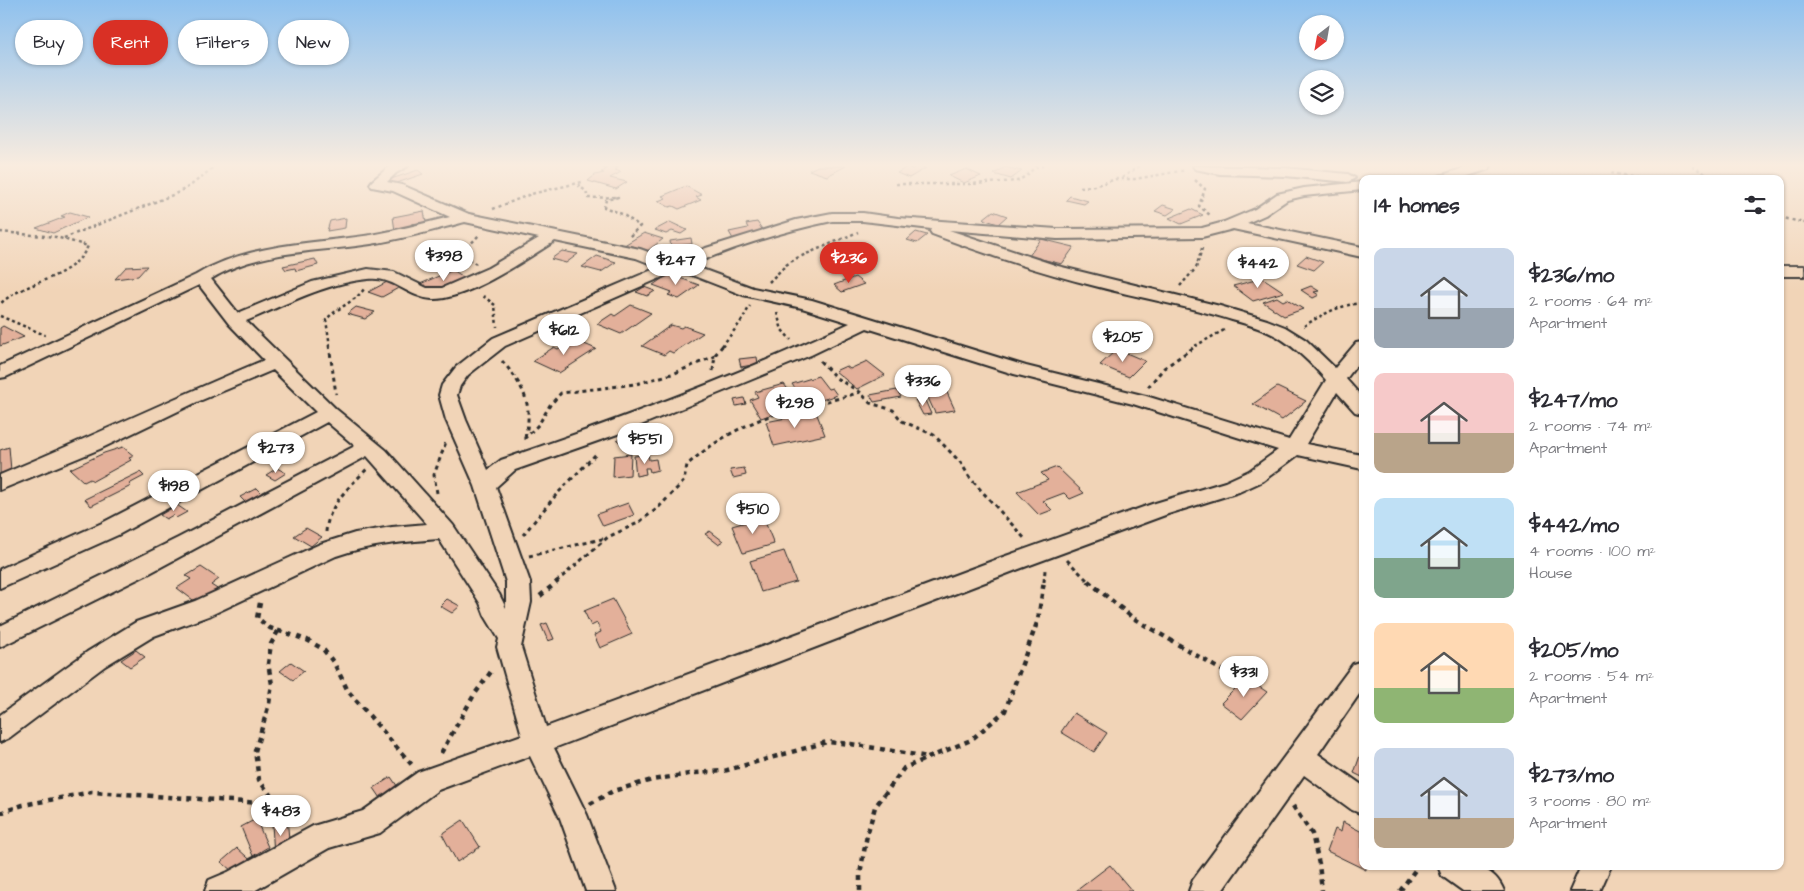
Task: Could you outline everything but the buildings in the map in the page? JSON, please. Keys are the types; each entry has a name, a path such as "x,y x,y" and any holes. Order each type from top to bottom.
{"street":[{"path":"441,208 468,219 640,254 673,267 692,270 755,294 806,304 1020,370 1139,400 1294,448 1359,461"},
{"path":"602,891 572,815 537,742 512,635 519,602 518,582 485,486 456,420 448,395 451,385 462,371 494,345 711,251 801,222 832,217 863,217 1057,234 1202,232 1230,225 1266,208"},
{"path":"0,373 202,278 219,267 275,254 374,238 468,219"},
{"path":"906,222 986,249 1120,287 1208,306 1282,333 1310,353 1359,405"},
{"path":"1230,225 1359,251"},
{"path":"236,320 343,279 378,273 396,276 412,287 433,294 457,289 554,235"},
{"path":"1784,271 1804,271"},
{"path":"202,278 236,320 276,362 331,415 375,450 439,525 476,581 491,600 497,616 512,635"},
{"path":"485,486 499,471 508,465 622,426 805,351 864,322"},
{"path":"220,891 239,883 323,836 370,823 428,781 537,742 1046,550 1160,509 1232,487 1256,476 1294,448 1336,379 1359,351"},
{"path":"0,483 93,444 190,398 276,362"},
{"path":"0,579 110,529 331,415"},
{"path":"0,637 136,571 268,502 375,450"},
{"path":"0,730 96,659 145,629 203,608 328,550 355,541 439,525"},
{"path":"1204,891 1359,675"},
{"path":"1301,757 1359,800"},
{"path":"1460,870 1489,891"},
{"path":"1585,891 1594,870"}],"path":[{"path":"63,238 140,208"},
{"path":"468,219 497,208"},
{"path":"605,208 622,214 640,226 632,235 609,248"},
{"path":"1201,208 1207,214 1230,225"},
{"path":"1784,218 1804,223"},
{"path":"524,439 538,424 554,399 561,393 636,384 676,373 715,356 740,323 755,294 791,262 816,249 834,244 873,224 906,222"},
{"path":"481,277 481,269 465,255 464,250 492,224"},
{"path":"0,232 63,238 78,241 88,246 86,256 77,264 18,292 0,304"},
{"path":"1149,293 1173,290 1183,284 1201,260 1204,242 1202,232"},
{"path":"331,415 336,403 326,320 336,311 358,298 378,273"},
{"path":"457,289 485,296 496,305 498,312 494,345 526,400 529,413 524,439 508,465"},
{"path":"755,294 774,307 782,330 790,339 815,356 836,378 860,392 870,403 892,410 902,421 934,435 961,462 970,478 1046,550 1081,575 1133,618 1225,672"},
{"path":"1282,333 1309,324 1330,310 1359,303"},
{"path":"0,316 65,342"},
{"path":"1139,400 1155,376 1172,360 1240,322 1242,317"},
{"path":"711,389 715,356"},
{"path":"512,560 608,537 638,523 658,508 684,481 687,465 716,442 736,431 786,411 842,399 860,392"},
{"path":"439,525 438,489 434,475 436,464 456,420"},
{"path":"512,560 518,542 534,521 556,495 622,426"},
{"path":"328,550 326,527 332,510 375,450"},
{"path":"264,580 257,618 262,625 307,640 322,648 338,666 346,687 355,700 399,753 428,781 446,744 474,695 512,635 545,591 608,537"},
{"path":"860,891 860,874 867,835 875,807 904,768 971,740 1006,711 1038,620 1044,587 1046,550"},
{"path":"278,631 271,644 268,664 272,684 270,704 254,751 259,780 277,804 323,836"},
{"path":"572,815 613,791 623,788 652,780 695,773 724,771 827,742 852,744 930,757"},
{"path":"1278,786 1312,834 1320,864 1322,891"},
{"path":"0,813 23,805 92,792 277,804"},
{"path":"1400,891 1415,870"}]}
